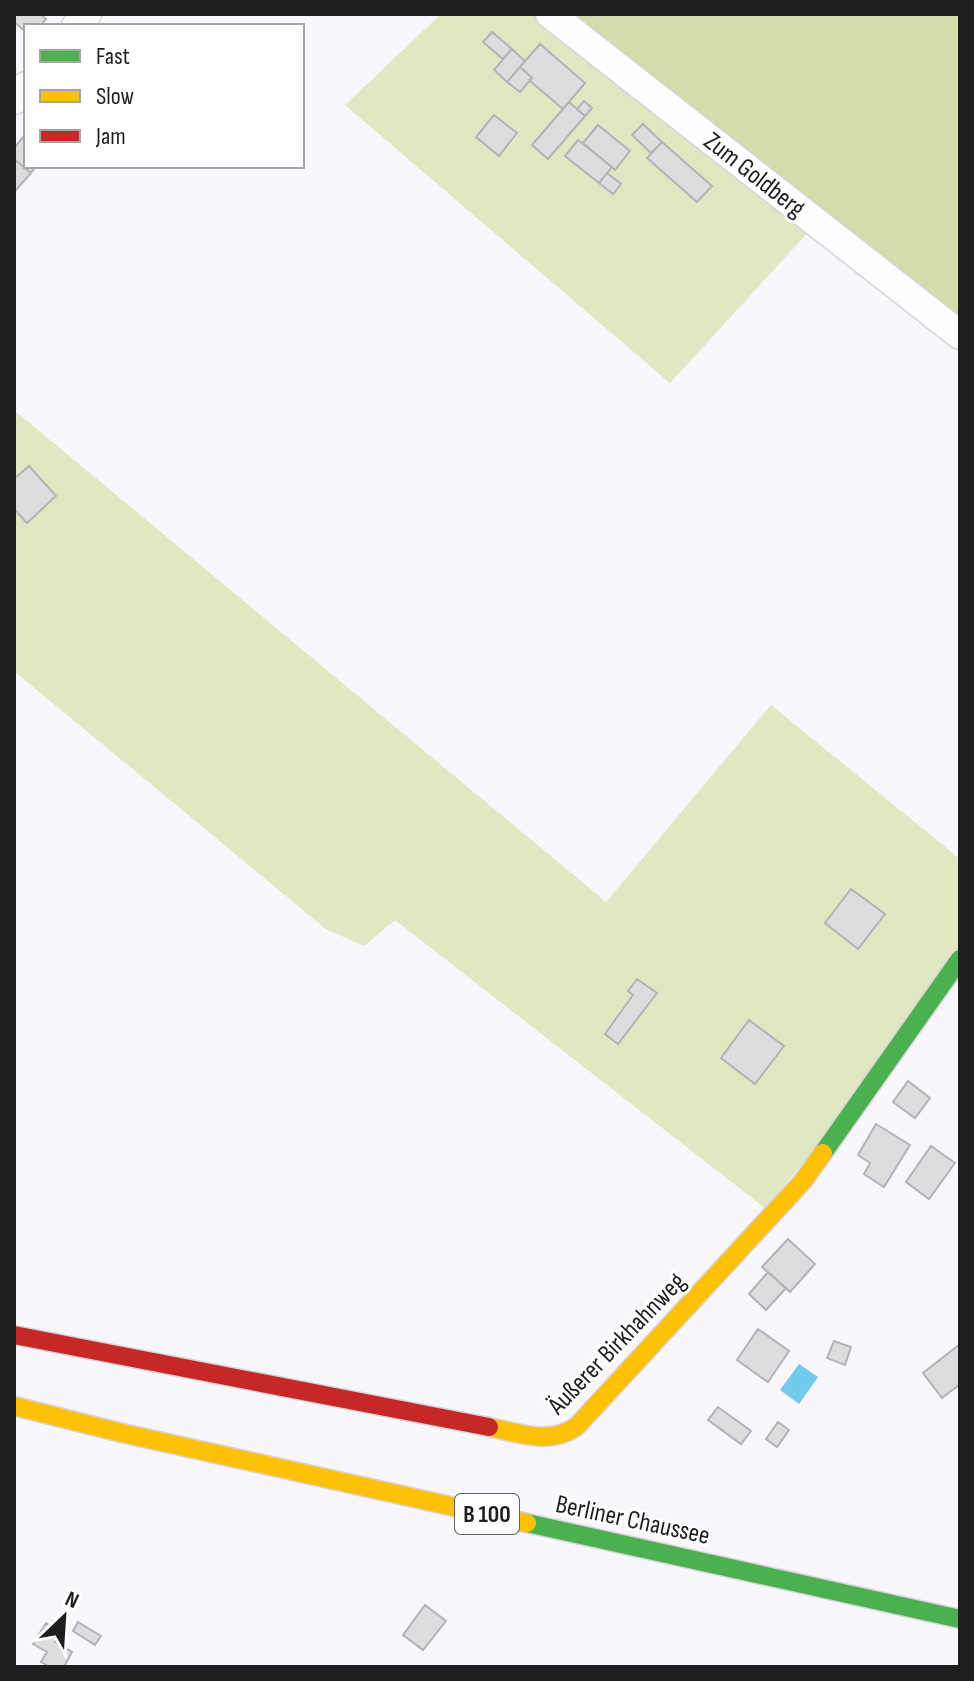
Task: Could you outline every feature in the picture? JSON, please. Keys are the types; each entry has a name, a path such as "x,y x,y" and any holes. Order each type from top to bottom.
{"main road":[{"name":"Äußerer Birkhahnweg","path":"14,1335 539,1437 563,1436 577,1426 803,1181 960,959"},
{"name":"Berliner Chaussee","path":"14,1406 122,1433 960,1619"}],"street":[{"name":"Zum Goldberg","path":"550,14 960,335"}],"green space":[{"path":"441,14 546,14 812,228 670,383 345,105"},
{"path":"557,14 960,14 960,334"},
{"path":"15,411 606,902 771,705 960,859 960,979 765,1208 395,920 364,946 326,929 14,671"}],"water":[{"path":"799,1364 818,1377 799,1404 780,1390"}],"building":[{"path":"14,14 40,14 46,19 42,24 24,24 24,30 14,22"},
{"path":"492,32 512,49 503,59 483,42"},
{"path":"540,44 585,83 563,109 529,80 532,78 520,67"},
{"path":"512,49 525,61 507,82 494,70"},
{"path":"520,67 532,78 520,92 507,82"},
{"path":"584,101 592,108 585,116 577,109"},
{"path":"569,102 585,116 548,159 532,145"},
{"path":"494,115 517,133 499,156 476,137"},
{"path":"643,124 662,142 651,153 632,135"},
{"path":"598,125 630,151 615,170 583,143"},
{"path":"23,137 24,167 14,159 14,148"},
{"path":"578,140 612,167 599,183 565,156"},
{"path":"662,142 712,186 697,202 647,158"},
{"path":"14,159 31,173 14,189"},
{"path":"607,173 621,184 613,194 599,183"},
{"path":"29,466 56,496 27,523 14,509 14,479"},
{"path":"851,889 885,914 858,949 825,923"},
{"path":"637,979 657,993 618,1044 605,1034 633,995 628,991"},
{"path":"749,1020 784,1046 755,1084 721,1058"},
{"path":"908,1081 930,1098 915,1118 893,1102"},
{"path":"876,1124 910,1145 884,1187 864,1174 870,1163 858,1155"},
{"path":"931,1146 955,1163 929,1199 906,1182"},
{"path":"788,1239 815,1264 790,1292 762,1267"},
{"path":"768,1272 786,1288 766,1310 749,1294"},
{"path":"758,1329 789,1351 768,1382 737,1360"},
{"path":"834,1341 851,1347 845,1365 827,1358"},
{"path":"960,1344 960,1384 942,1398 923,1373"},
{"path":"718,1407 751,1431 741,1444 708,1420"},
{"path":"778,1422 789,1430 777,1447 766,1439"},
{"path":"425,1605 446,1621 423,1650 403,1635"},
{"path":"78,1622 101,1636 95,1645 73,1631"},
{"path":"46,1623 61,1632 55,1642 72,1652 64,1667 50,1667 41,1662 47,1652 33,1644"}],"traffic: fast":[{"path":"823,1153 960,959"},
{"path":"527,1523 960,1619"}],"traffic: slow":[{"path":"489,1427 545,1437 567,1432 577,1426 803,1181 823,1153"},
{"path":"14,1406 527,1523"}],"traffic: jam":[{"path":"14,1335 489,1427"}]}
